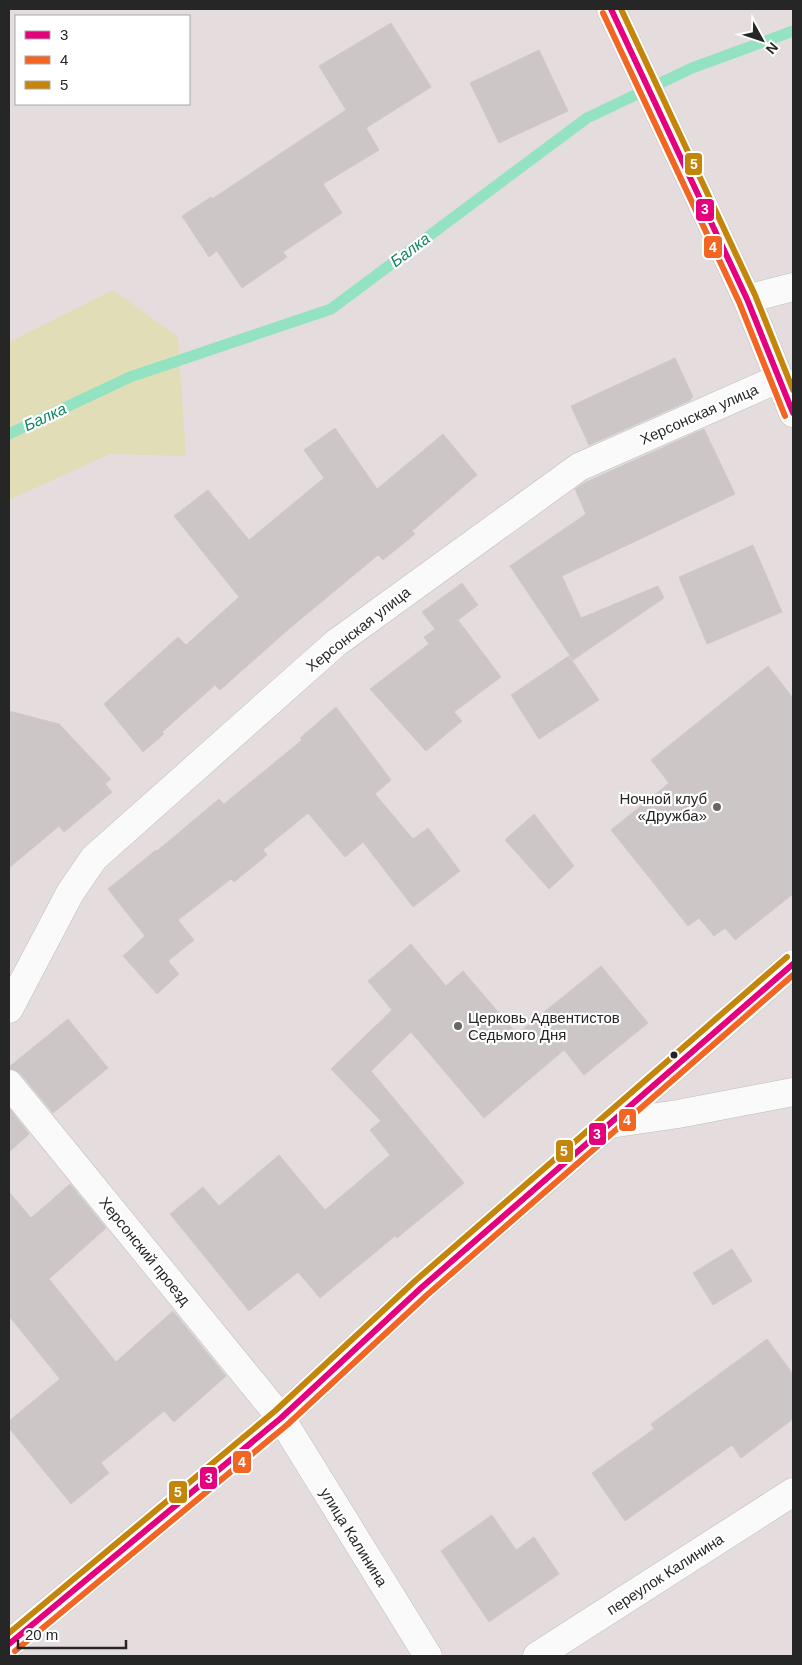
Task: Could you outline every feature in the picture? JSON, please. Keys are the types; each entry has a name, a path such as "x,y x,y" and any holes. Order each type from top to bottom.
{"street":[{"path":"611,9 747,299 793,413"},
{"path":"747,299 793,288"},
{"name":"Херсонская улица","path":"9,1009 70,893 94,858 336,642 579,468 780,378"},
{"path":"9,1644 281,1418 421,1288 793,964"},
{"name":"Херсонский проезд","path":"9,1084 281,1418"},
{"path":"610,1124 678,1114 793,1092"},
{"name":"улица Калинина","path":"281,1418 428,1656"},
{"name":"переулок Калинина","path":"537,1656 793,1492"}],"shaded area":[{"path":"113,290 178,337 186,456 110,454 9,500 9,342"}],"building":[{"path":"391,23 431,87 366,128 379,150 323,184 342,213 283,252 287,257 242,288 217,251 209,257 182,216 211,197 212,199 346,110 319,66"},
{"path":"539,50 568,111 499,143 470,83"},
{"path":"675,358 693,397 691,400 589,445 571,406"},
{"path":"335,428 377,489 443,434 477,475 412,531 415,534 383,560 378,555 290,628 220,690 215,685 162,732 164,734 143,752 104,704 178,637 186,645 239,597 174,516 208,490 249,540 324,478 304,450"},
{"path":"704,429 735,494 562,576 581,618 658,586 664,598 573,660 510,566 586,514 575,489 584,483"},
{"path":"753,545 782,612 707,644 679,577"},
{"path":"462,583 478,605 458,620 501,677 454,712 462,721 426,751 370,689 429,644 424,637 435,629 422,612"},
{"path":"569,656 599,700 539,739 511,695"},
{"name":"Ночной клуб «Дружба»","path":"768,666 793,698 793,894 735,940 725,928 714,936 699,918 688,926 611,830 669,783 651,760"},
{"path":"336,707 391,780 375,794 413,839 428,828 460,871 413,907 363,842 345,857 308,813 263,850 267,855 234,882 231,879 178,920 194,940 168,961 179,974 157,994 123,956 145,936 108,889 219,799 224,804 302,740 300,738"},
{"path":"9,711 59,724 111,779 105,784 112,792 64,832 59,826 9,868"},
{"path":"534,814 574,866 549,889 505,840"},
{"path":"411,944 446,986 463,971 517,1034 601,966 648,1023 584,1075 564,1050 484,1118 411,1032 371,1071 464,1183 397,1238 395,1236 320,1298 298,1272 249,1311 170,1214 203,1187 219,1206 279,1155 325,1210 390,1155 370,1130 381,1121 331,1069 392,1010 368,981"},
{"path":"68,1019 108,1068 53,1113 21,1074 9,1069 9,1067"},
{"path":"9,1108 29,1134 9,1152"},
{"path":"70,1184 106,1228 49,1279 116,1362 173,1311 226,1376 174,1422 164,1411 101,1463 109,1473 71,1504 9,1428 9,1421 60,1379 9,1316 9,1192 31,1218"},
{"path":"732,1249 752,1281 713,1305 693,1273"},
{"path":"767,1339 793,1374 793,1419 741,1458 732,1445 625,1521 592,1473 654,1429 651,1424"},
{"path":"492,1515 516,1550 534,1537 559,1574 489,1622 441,1551"}],"waterway":[{"name":"Балка","path":"9,434 130,377 331,309 587,118 692,68 793,31"}],"transit line":[{"name":"3","path":"611,9 747,299 793,413"},
{"name":"5","path":"621,9 755,295 793,390"},
{"name":"4","path":"603,13 739,302 785,416"},
{"name":"5","path":"9,1633 275,1411 415,1281 787,957"},
{"name":"3","path":"9,1644 281,1418 421,1288 793,964"},
{"name":"4","path":"15,1651 287,1425 427,1295 793,975"}],"place":[{"name":"Ночной клуб «Дружба»","path":"717,807"},
{"name":"Церковь Адвентистов Седьмого Дня","path":"458,1026"}]}
